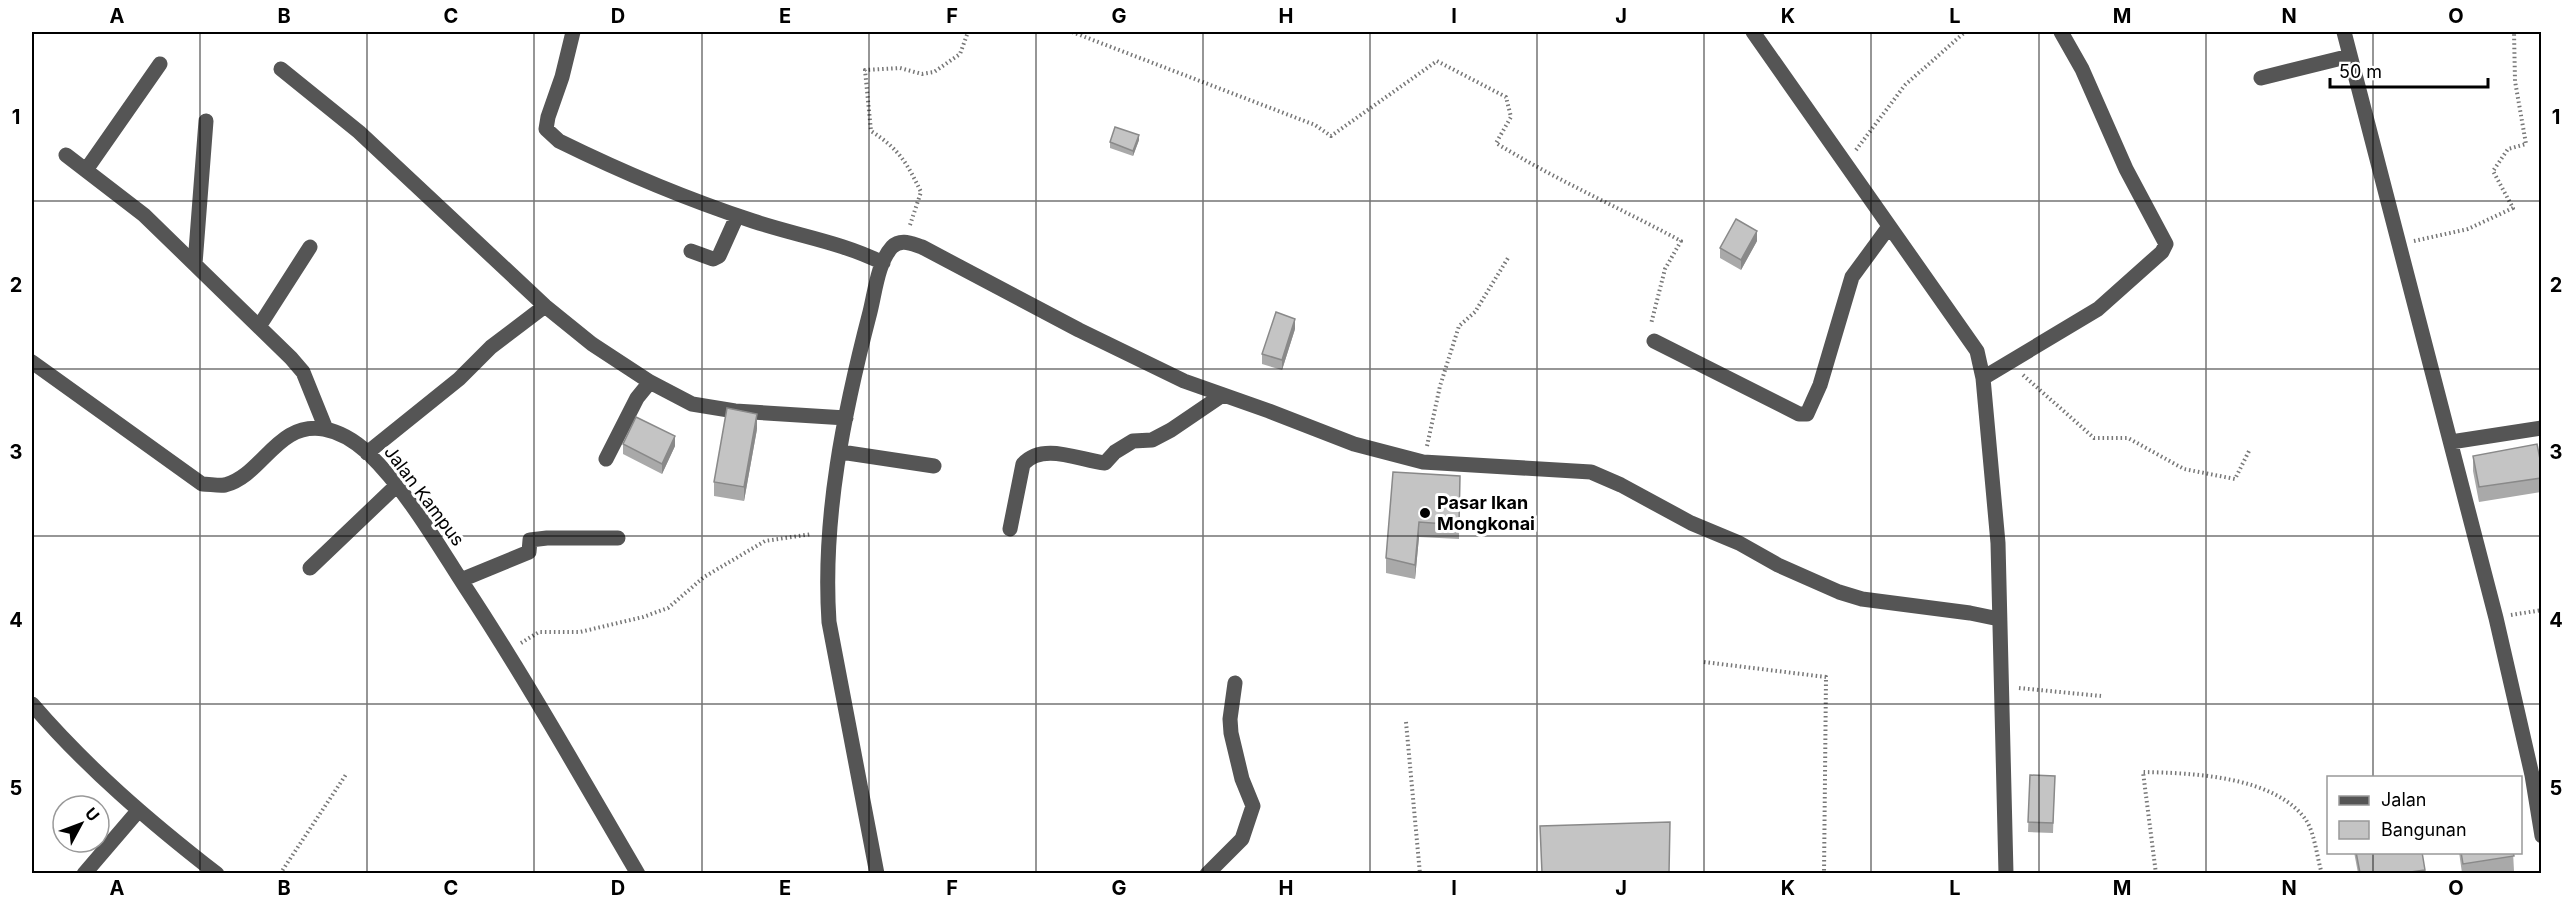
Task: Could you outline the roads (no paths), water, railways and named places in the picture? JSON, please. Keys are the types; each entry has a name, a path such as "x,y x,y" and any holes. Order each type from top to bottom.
{"street":[{"path":"573,32 546,129 559,141 652,185 787,232 853,248 883,263"},
{"path":"1753,32 1888,228 1977,351 1983,378 1996,515 2006,873"},
{"path":"1983,378 2098,309 2162,252 2166,244 2126,170 2082,69 2061,32"},
{"path":"2344,32 2397,244 2537,775 2541,837"},
{"path":"2261,78 2350,56"},
{"path":"86,170 160,64"},
{"path":"281,69 359,132 545,306 592,344 650,382 692,404 735,411 846,418"},
{"path":"195,264 206,122"},
{"path":"32,362 202,484 225,484 248,471 279,443 305,427 326,429 303,372 260,326 144,215 66,155"},
{"path":"691,251 713,259 719,256 737,216"},
{"path":"1654,341 1799,414 1807,414 1820,386 1852,277 1888,228"},
{"path":"877,873 831,634 827,591 830,531 846,418 883,263 893,246 904,242 922,247 1069,325 1184,381 1354,444 1423,462 1591,472 1621,485 1691,523 1739,543 1778,565 1839,592 1862,600 1970,613 1999,619"},
{"path":"260,326 310,247"},
{"path":"367,453 459,380 491,347 545,306"},
{"path":"606,459 637,398 650,382"},
{"path":"1010,529 1023,464 1029,458 1050,452 1105,463 1115,452 1133,441 1152,440 1221,396"},
{"path":"2451,442 2541,428"},
{"name":"Jalan Kampus","path":"326,429 345,436 367,453 422,518 507,651 638,873"},
{"path":"841,452 934,466"},
{"path":"310,568 396,486"},
{"path":"461,580 530,552 530,540 618,538"},
{"path":"1207,873 1242,839 1253,806 1242,779 1231,733 1230,720 1235,683"},
{"path":"32,704 60,737 138,811 217,873"},
{"path":"84,873 138,811"}],"place":[{"name":"Pasar Ikan Mongkonai","path":"1425,513"}]}
